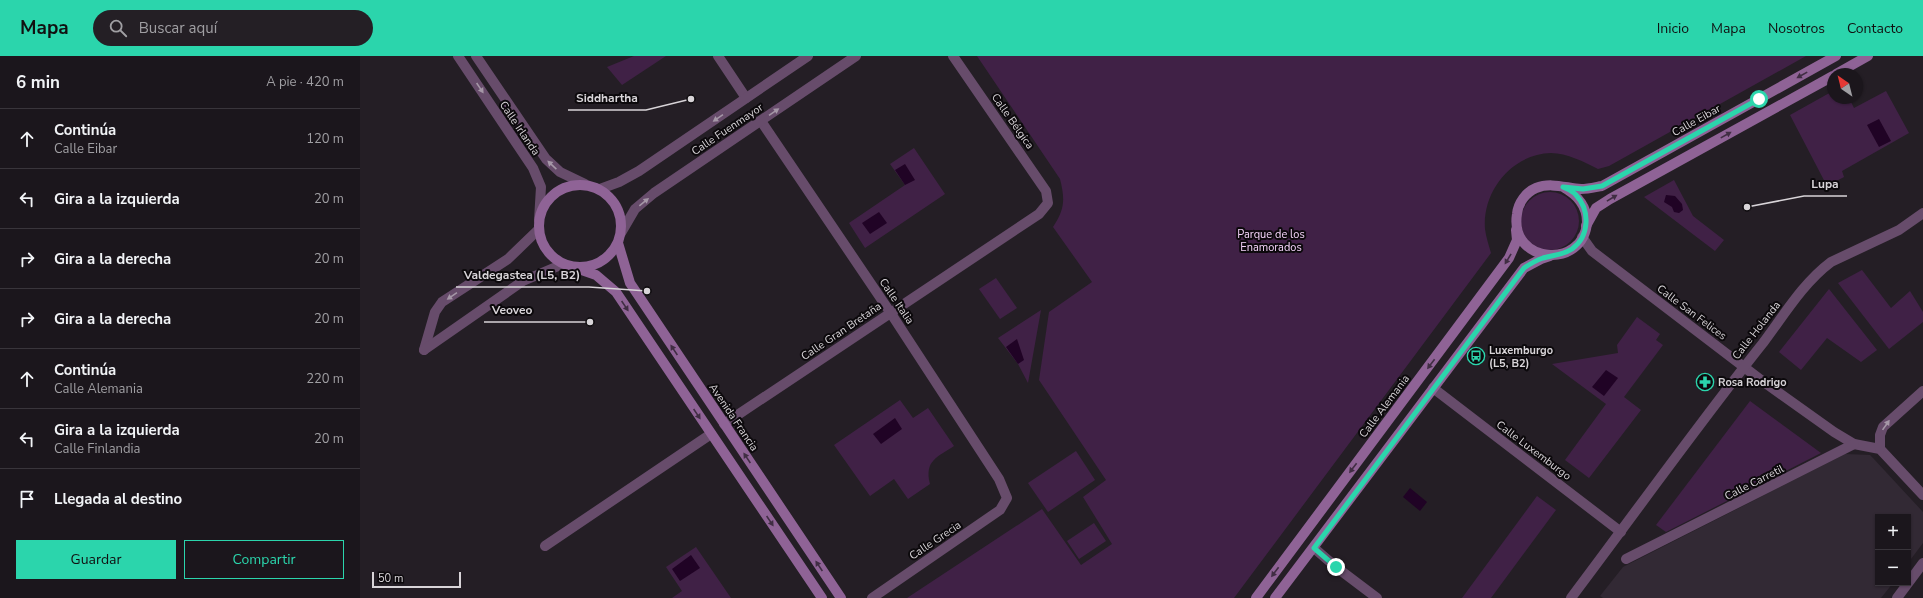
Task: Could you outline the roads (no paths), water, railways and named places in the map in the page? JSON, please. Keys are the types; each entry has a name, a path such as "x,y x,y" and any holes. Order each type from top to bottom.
{"main road":[{"name":"Calle Eibar","path":"1563,187 1583,189 1602,186 1836,56"},
{"path":"1847,68 1868,56"},
{"path":"1275,598 1524,268 1541,259 1563,254 1574,248 1582,237 1596,208 1610,199 1827,79"},
{"path":"568,265 587,267 600,263 610,255 618,243 621,233 622,220 618,207 610,196 600,189 585,184 569,186 555,193 544,205 539,225 542,244 551,256 568,265 596,275 616,292 822,598"},
{"path":"1552,256 1538,253 1523,242 1518,235 1515,222 1518,208 1524,197 1535,188 1548,185 1563,187 1575,194 1584,206 1587,218 1586,226"},
{"name":"Calle Alemania","path":"1256,598 1509,258 1517,240 1515,222"},
{"name":"Avenida Francia","path":"618,243 630,283 841,598"}],"street":[{"name":"Calle Irlanda","path":"458,56 533,168 541,187 539,225"},
{"name":"Calle Irlanda","path":"476,56 546,159 560,172 585,184"},
{"path":"718,56 746,98"},
{"name":"Calle Fuenmayor","path":"600,189 619,182 639,171 808,56"},
{"name":"Calle Fuenmayor","path":"621,233 635,209 654,193 856,56"},
{"name":"Calle Bélgica","path":"953,56 1046,191 1048,203"},
{"name":"Calle Italia","path":"761,120 890,312 999,479 1007,498"},
{"name":"Calle Gran Bretaña","path":"724,424 1039,214 1048,203"},
{"name":"Calle Holanda","path":"1571,598 1744,366 1805,287 1821,269 1831,262 1910,223 1923,214"},
{"path":"539,225 508,259 442,302 435,312 424,350 523,282 568,265"},
{"name":"Calle San Felices","path":"1582,237 1592,251 1834,432 1854,444 1880,449"},
{"name":"Calle San Felices","path":"1574,248 1592,251"},
{"name":"Calle Luxemburgo","path":"1433,388 1621,532"},
{"path":"1923,391 1883,426 1880,435 1880,449 1923,495"},
{"path":"545,546 711,434"},
{"name":"Calle Carretil","path":"1626,559 1854,444"},
{"name":"Calle Grecia","path":"872,598 1000,510 1007,498"},
{"path":"1314,548 1336,567 1377,598"},
{"path":"1897,598 1923,563"}],"place":[{"name":"Siddhartha","path":"691,99"},
{"name":"Lupa","path":"1747,207"},
{"name":"Valdegastea (L5, B2)","path":"647,291"},
{"name":"Veoveo","path":"590,322"},
{"name":"Luxemburgo (L5, B2)","path":"1476,356"},
{"name":"Rosa Rodrigo","path":"1705,382"}],"park label":[{"name":"Parque de los Enamorados","path":"1271,240"}]}
